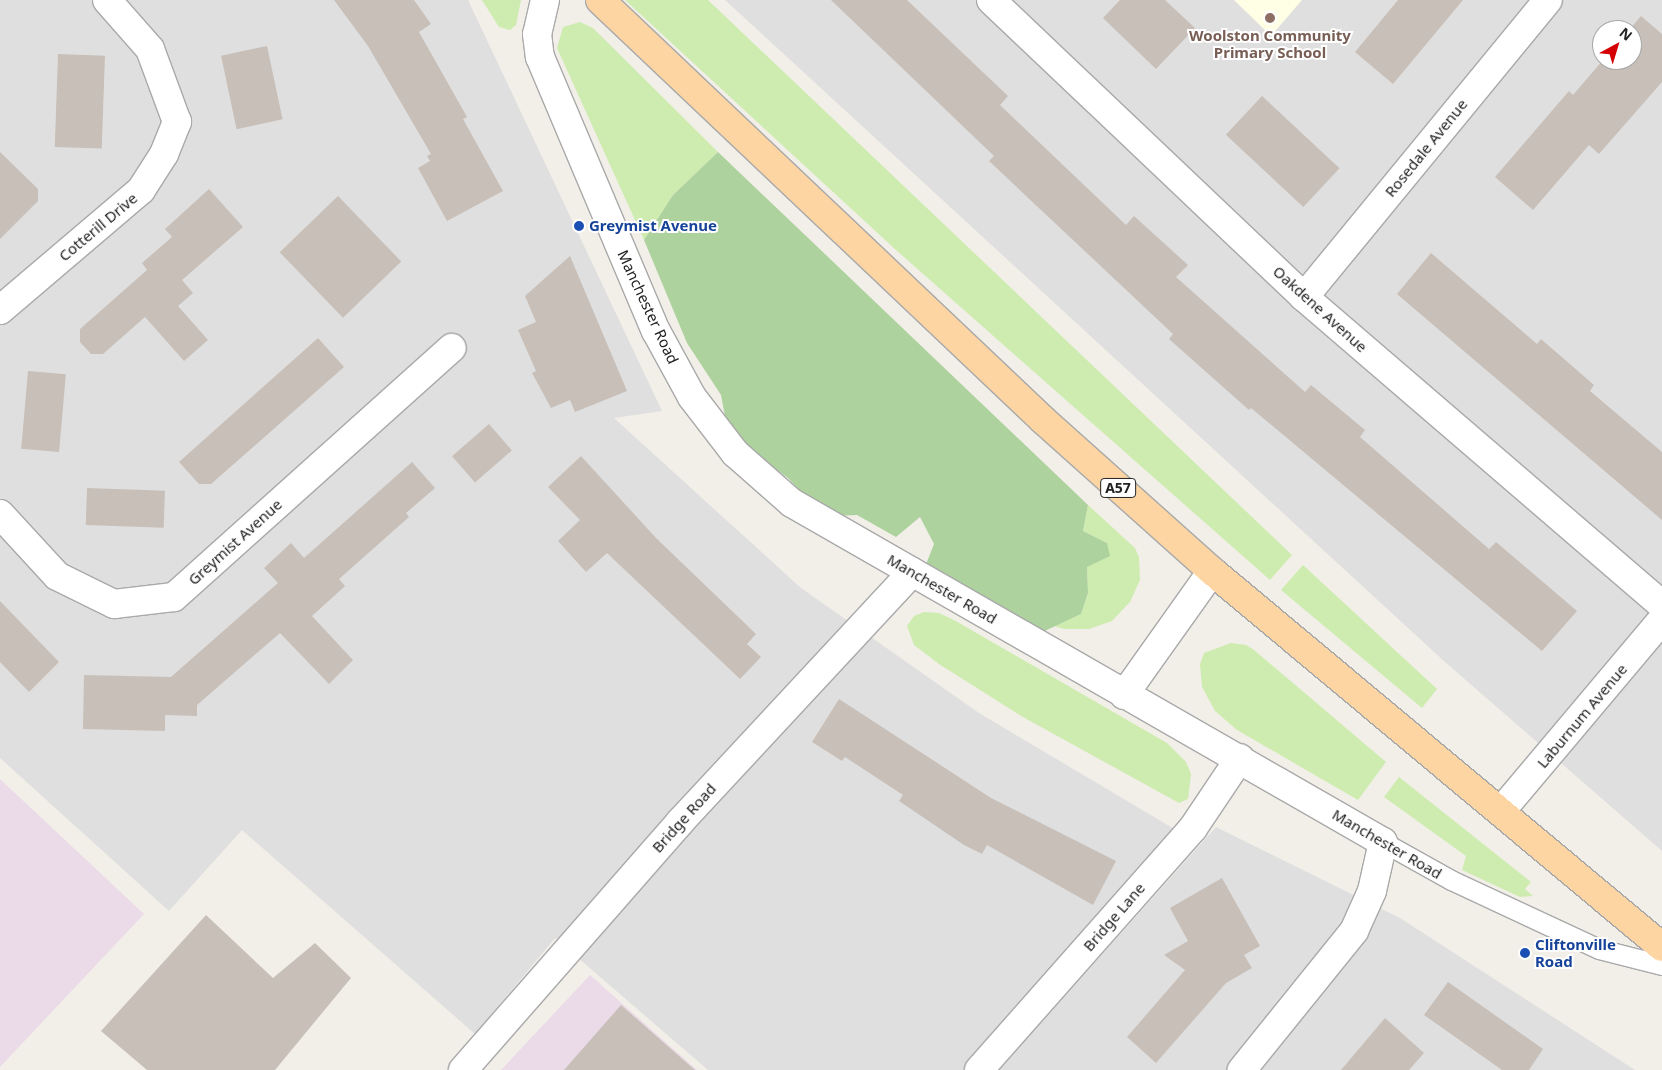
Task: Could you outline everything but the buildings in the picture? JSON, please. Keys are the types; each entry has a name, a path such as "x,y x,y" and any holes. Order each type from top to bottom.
{"main road":[{"name":"A57","path":"600,0 1043,420 1212,571 1662,947"}],"street":[{"name":"Cotterill Drive","path":"0,310 142,190 164,154 177,122 150,49 108,0"},
{"name":"Manchester Road","path":"545,0 537,34 540,57 656,331 692,397 736,453 792,503 1124,695 1240,758 1383,842"},
{"name":"Oakdene Avenue","path":"991,0 1304,297 1662,605"},
{"name":"Rosedale Avenue","path":"1304,297 1548,0"},
{"name":"Greymist Avenue","path":"0,514 57,576 114,604 174,597 452,348"},
{"path":"1124,695 1212,571"},
{"name":"Bridge Road","path":"463,1070 680,822 912,572"},
{"name":"Laburnum Avenue","path":"1501,811 1662,620"},
{"name":"Bridge Lane","path":"979,1070 1193,828 1240,758"},
{"path":"1242,1070 1354,931 1372,891 1383,842"}],"lane":[{"name":"Manchester Road","path":"1383,842 1450,880 1599,949 1662,966"}],"shaded area":[{"path":"0,0 468,0 662,411 614,418 801,588 979,713 1181,833 971,1070 708,1070 555,938 475,1034 242,830 169,911 0,758"},
{"path":"725,0 1662,0 1662,851 1445,662"},
{"name":"Woolston Community Primary School","path":"1234,0 1302,0 1271,36"},
{"path":"0,779 144,914 0,1067"},
{"path":"1216,827 1400,918 1635,1070 999,1070"},
{"path":"590,975 697,1070 501,1070"}],"green space":[{"path":"482,0 521,0 516,25 510,30 499,27"},
{"path":"625,0 708,0 1292,555 1270,580 896,250"},
{"path":"580,22 593,28 718,152 673,195 644,240 557,48 563,27"},
{"path":"718,152 1088,505 1083,531 1107,543 1110,556 1087,567 1088,593 1081,614 1036,635 923,572 934,544 920,517 896,537 857,515 832,516 816,507 788,478 721,429 725,416 721,395 687,343 644,240 673,195"},
{"path":"1088,505 1135,548 1139,557 1140,580 1130,602 1112,621 1089,629 1064,629 1054,626 1081,614 1088,593 1087,567 1107,543 1083,531"},
{"path":"1303,565 1437,689 1422,708 1281,590"},
{"path":"924,612 939,613 954,620 1167,743 1186,762 1191,774 1188,799 1179,803 1021,716 939,664 914,645 907,626 914,616"},
{"path":"1231,643 1246,645 1254,650 1386,762 1358,800 1237,730 1215,711 1202,687 1200,664 1204,653"},
{"path":"1399,777 1531,882 1525,889 1533,896 1520,897 1462,870 1466,856 1384,797"}],"place":[{"name":"Woolston Community Primary School","path":"1270,18"},
{"name":"Greymist Avenue","path":"579,226"},
{"name":"Cliftonville Road","path":"1525,953"}]}
